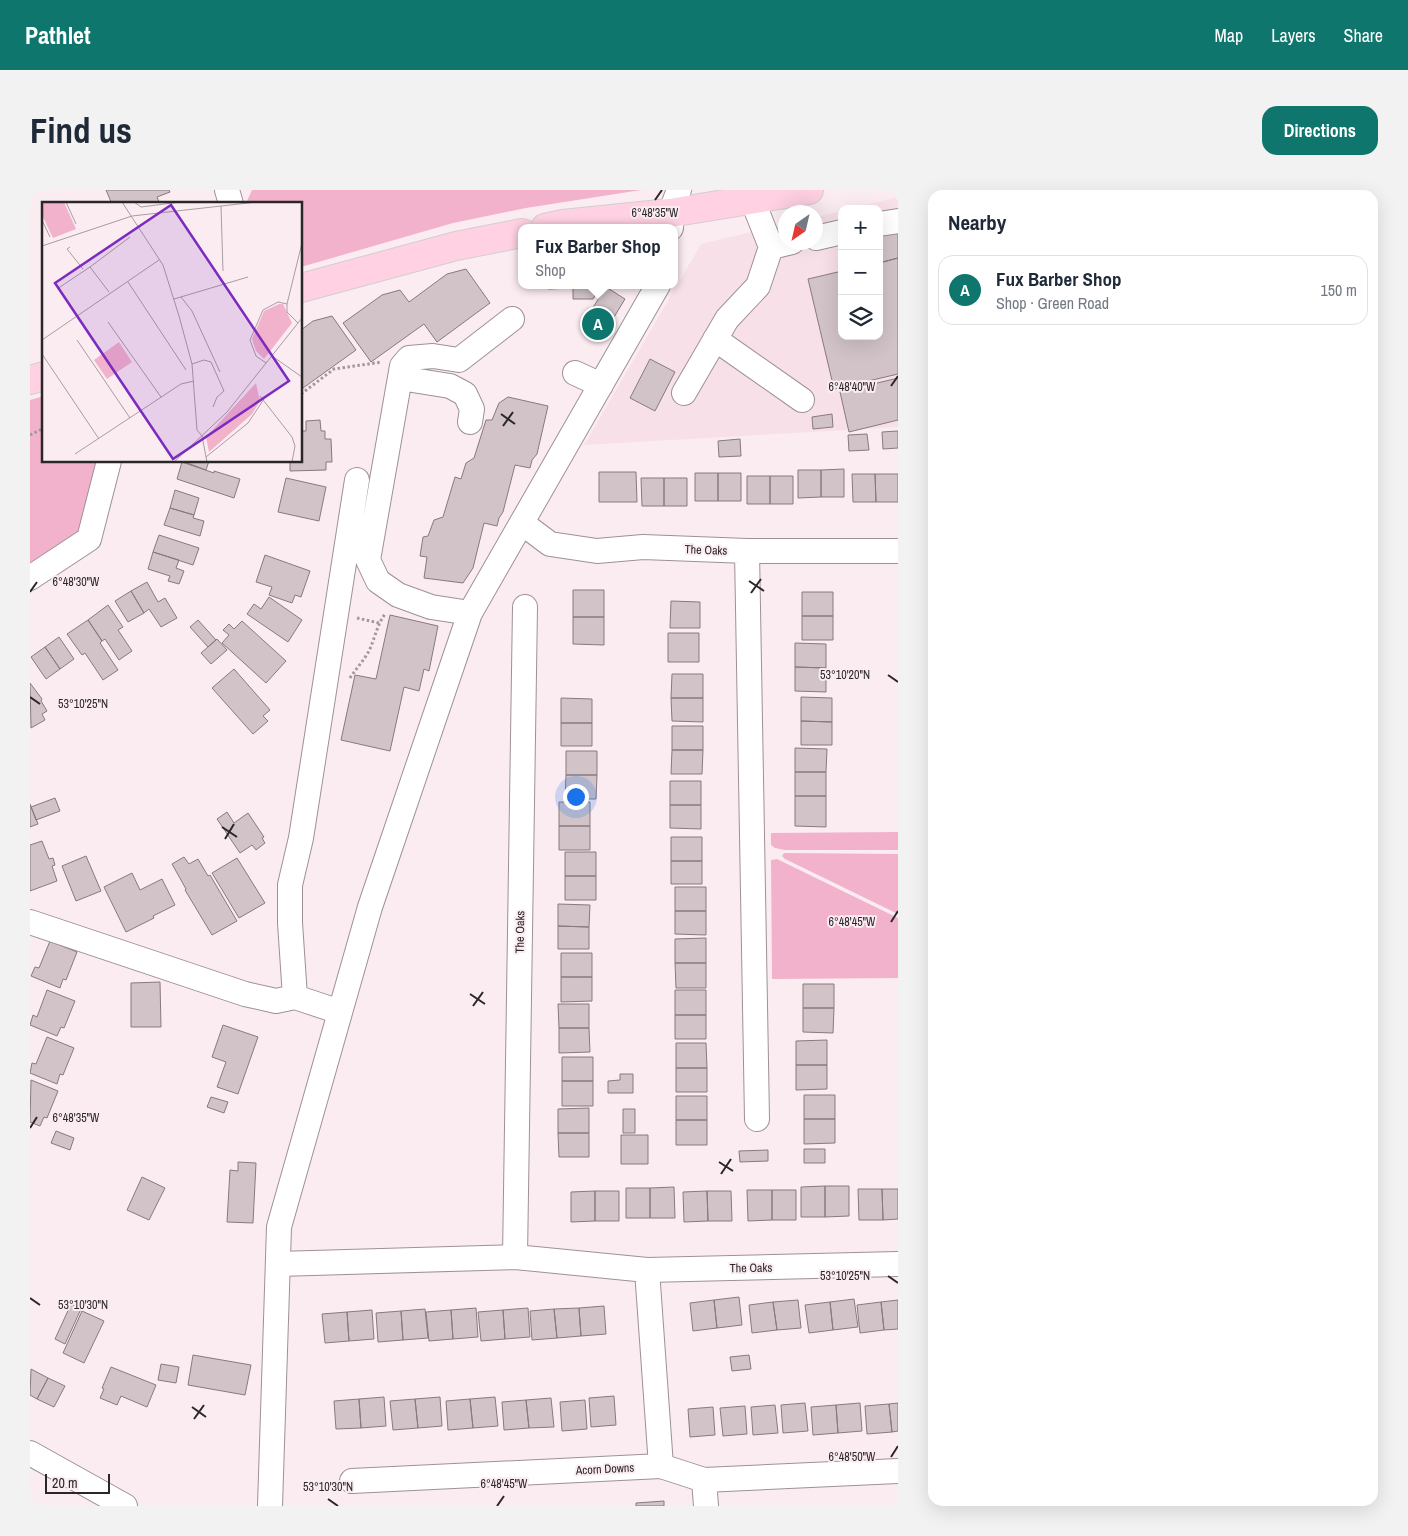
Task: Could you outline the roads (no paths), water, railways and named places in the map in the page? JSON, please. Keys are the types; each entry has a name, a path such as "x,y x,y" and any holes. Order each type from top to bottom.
{"main road":[{"path":"563,224 809,190"},
{"path":"302,288 456,246 518,234"}],"street":[{"path":"752,199 778,239"},
{"path":"883,223 898,220"},
{"path":"823,236 838,233"},
{"path":"684,393 727,319 758,286 779,250"},
{"path":"270,1506 279,1227 370,907 470,613 656,289"},
{"path":"470,613 431,607 398,595 378,581 368,560 401,372 409,358 433,356 459,360 512,319"},
{"path":"715,339 802,400"},
{"path":"401,372 450,386 465,394 472,409 470,422"},
{"path":"575,373 600,385"},
{"path":"30,578 89,539 109,462"},
{"path":"294,998 290,885 301,838 357,480"},
{"name":"The Oaks","path":"522,523 550,544 597,551 642,547 747,551 898,551"},
{"path":"747,551 757,1119"},
{"name":"The Oaks","path":"514,1257 525,607"},
{"path":"30,922 245,994 276,1001 294,998 340,1012"},
{"name":"The Oaks","path":"278,1264 514,1257 647,1270 898,1264"},
{"path":"647,1270 661,1466 704,1480 898,1471"},
{"path":"30,1453 126,1506"},
{"name":"Acorn Downs","path":"352,1481 661,1466"},
{"path":"704,1480 706,1506"}],"place":[{"name":"Fux Barber Shop","path":"598,324"}]}
